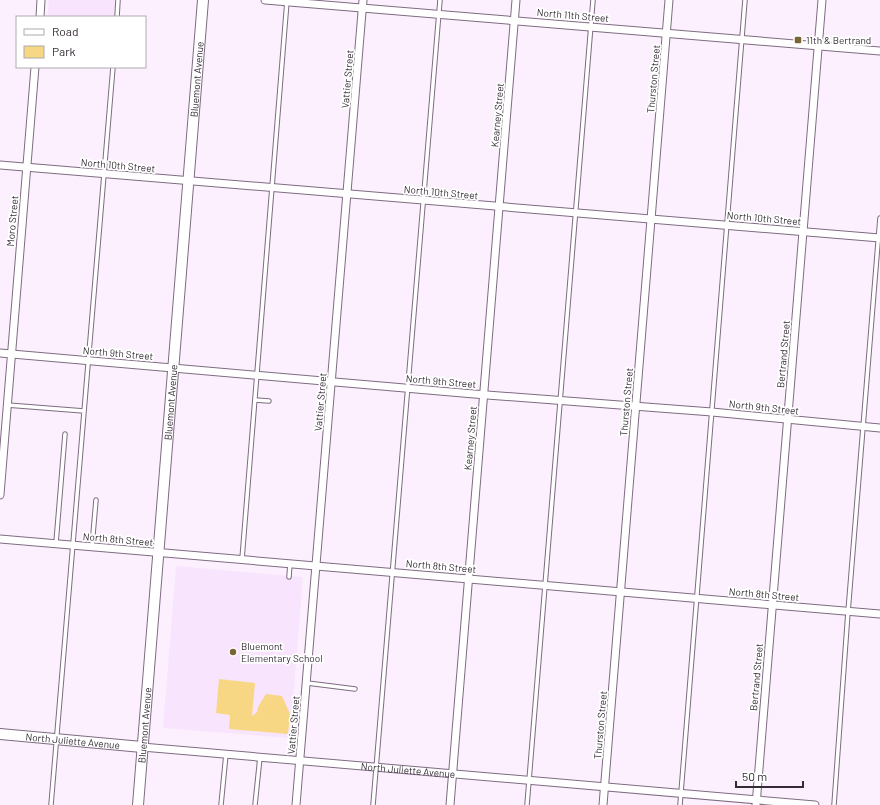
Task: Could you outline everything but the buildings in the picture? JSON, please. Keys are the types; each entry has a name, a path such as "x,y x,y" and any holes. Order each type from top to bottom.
{"main road":[{"name":"Bluemont Avenue","path":"138,805 203,0"},
{"name":"North Juliette Avenue","path":"0,734 142,746"}],"street":[{"path":"40,16 41,0"},
{"name":"North 11th Street","path":"265,0 880,51"},
{"name":"Vattier Street","path":"296,805 363,0"},
{"name":"Kearney Street","path":"450,805 516,0"},
{"name":"Thurston Street","path":"603,805 669,0"},
{"name":"Bertrand Street","path":"756,802 822,0"},
{"name":"Moro Street","path":"0,496 36,68"},
{"name":"North 10th Street","path":"0,165 879,238"},
{"name":"North 9th Street","path":"0,353 712,412 880,428"},
{"name":"North 8th Street","path":"0,539 880,614"},
{"name":"North Juliette Avenue","path":"142,746 681,793 756,802 815,805"}],"lane":[{"path":"117,16 118,0"},
{"path":"373,805 440,0"},
{"path":"526,805 574,213 593,0"},
{"path":"680,805 746,0"},
{"path":"242,559 287,1"},
{"path":"51,805 113,68"},
{"path":"834,805 880,218"},
{"path":"255,400 269,401"},
{"path":"7,405 84,411"},
{"path":"56,543 65,434"},
{"path":"92,546 96,500"},
{"path":"289,577 290,564"},
{"path":"307,683 355,689"},
{"path":"222,805 226,754"},
{"path":"255,805 260,757"}],"shaded area":[{"path":"49,0 115,0 114,16 47,16"},
{"name":"Bluemont Elementary School","path":"176,566 303,577 290,738 163,728"}],"green space":[{"path":"219,679 255,683 252,716 257,712 258,707 266,694 282,696 290,714 288,734 229,729 230,715 216,713"}],"place":[{"name":"11th & Bertrand","path":"798,40"},
{"name":"Bluemont Elementary School","path":"233,652"}]}
